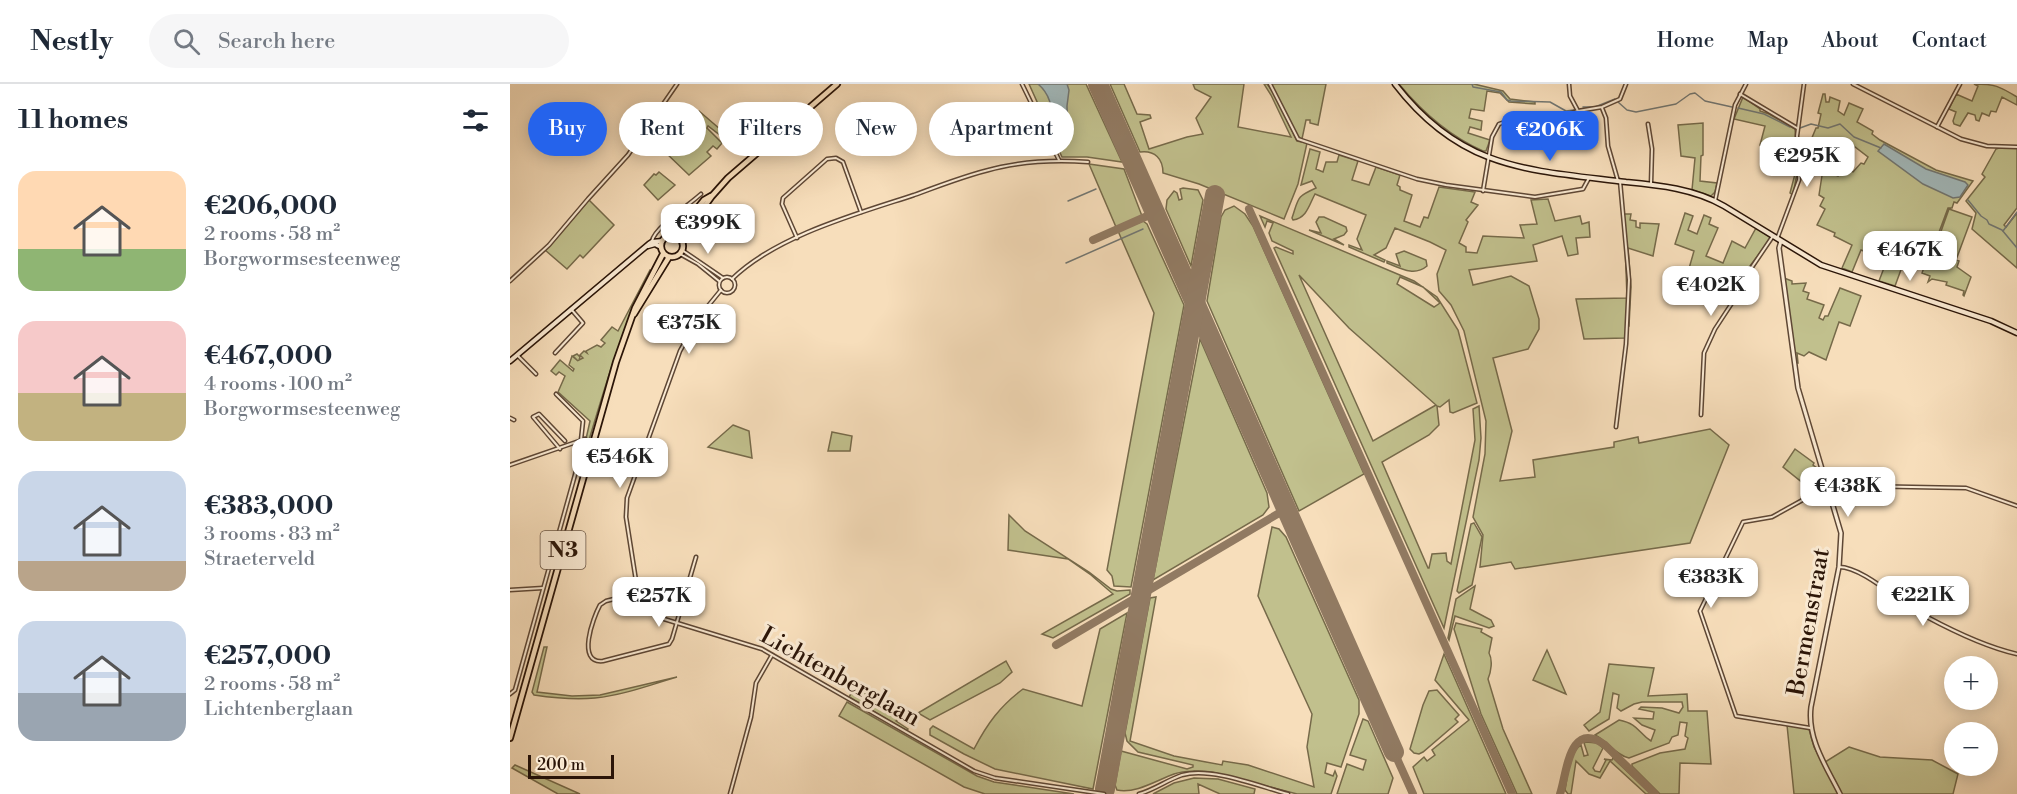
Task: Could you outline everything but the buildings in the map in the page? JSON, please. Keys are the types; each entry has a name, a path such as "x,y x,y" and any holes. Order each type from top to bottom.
{"main road":[{"path":"681,239 675,236 666,237 661,244 663,254 676,257 681,252 681,239 711,196 747,160 837,84"},
{"path":"1395,84 1419,112 1440,130 1463,146 1489,158 1534,171 1651,184 1715,201 1821,265 1991,321 2017,333"},
{"path":"675,236 704,200 711,196"},
{"path":"510,361 645,248 652,243 661,244"},
{"name":"N3","path":"510,738 613,370 635,308 663,254"},
{"name":"N3","path":"633,316 669,257"},
{"path":"510,729 515,721"}],"street":[{"path":"510,281 549,245 628,156 677,84"},
{"path":"1022,84 1059,161"},
{"path":"1270,84 1298,139 1429,182 1527,197 1583,189 1589,177"},
{"path":"1569,84 1570,96 1578,111"},
{"path":"1483,191 1493,131 1502,122 1547,121 1578,111 1602,107 1620,99 1626,84"},
{"path":"1715,201 1735,105 1746,84"},
{"path":"1701,415 1704,352 1750,270 1777,239 1798,180 1797,128 1803,102 1804,84"},
{"path":"1853,84 1953,136 1975,143 2017,147"},
{"path":"1937,127 1960,84"},
{"path":"1739,94 1797,128"},
{"path":"1602,107 1606,118 1608,146 1619,181 1629,280 1626,344 1616,427"},
{"path":"1648,124 1652,149 1651,184"},
{"path":"797,238 782,204 783,198 827,159 836,158 843,162 861,213"},
{"path":"732,279 759,256 797,238 861,213 980,172 1012,165 1059,161 1088,162"},
{"path":"652,243 653,237 661,228 701,194"},
{"name":"Bermenstraat","path":"1777,239 1798,388 1830,491 1840,532 1839,567 1811,707 1810,728 1815,744 1840,794"},
{"path":"681,252 723,278 732,279 735,283 733,290 727,292 722,290"},
{"path":"681,252 720,282 722,290"},
{"path":"720,282 723,278"},
{"path":"696,557 672,639 667,645 601,662 592,659 587,648 600,605 606,601 638,593 626,517 627,498 680,351 699,317 722,290"},
{"path":"555,353 583,323 571,309"},
{"path":"518,355 536,374"},
{"path":"510,694 516,690 583,440 583,421 556,394"},
{"path":"560,448 533,417 539,414 565,441"},
{"path":"546,433 552,427"},
{"path":"510,465 583,440"},
{"path":"1810,728 1736,716 1699,609 1743,522 1772,517 1821,491 1858,486 1961,487 2017,506"},
{"path":"1839,567 1855,570 1927,617 2000,649 2017,654"},
{"path":"510,590 543,588"},
{"name":"Lichtenberglaan","path":"638,593 646,606 654,613 677,623 753,645 974,771 1006,780 1104,794"},
{"path":"730,794 751,717 756,683 772,655"},
{"path":"1139,794 1182,775 1199,773 1222,776 1288,794"}],"shaded area":[{"path":"1029,84 1086,84 1122,162 1087,157 1062,157 1074,156 1074,102 1037,102"},
{"path":"1110,84 1124,84 1137,114 1150,115 1151,118 1140,122 1149,149 1203,134 1196,118 1211,97 1195,89 1193,84 1244,84 1238,127 1291,137 1264,84 1267,84 1274,93 1297,141 1307,143 1298,184 1284,219 1199,184 1163,173 1162,164 1157,156 1150,152 1140,152"},
{"path":"1271,84 1326,84 1318,125 1306,120 1302,139 1296,135"},
{"path":"1399,84 1474,84 1503,91 1510,99 1535,102 1535,104 1509,102 1500,93 1487,91 1484,111 1471,109 1469,118 1482,121 1481,130 1470,127 1468,133 1490,140 1486,151 1483,151 1437,123"},
{"path":"1974,84 2001,88 2017,97 2017,105 2002,97 1996,112 1991,111 1989,116 1982,113 1979,121 1976,120 1975,115 1968,113 1960,126 1954,124 1956,112 1949,109 1956,94 1972,101 1978,86"},
{"path":"1823,94 1825,94 1826,102 1829,102 1830,97 1840,101 1838,111 1844,115 1849,103 1863,109 1857,122 1873,131 1872,134 1880,140 1936,170 1973,181 1957,203 1954,202 1952,208 1948,208 1932,251 1953,258 1934,251 1949,209 1972,217 1956,260 1959,261 1957,267 1971,277 1964,296 1964,291 1946,285 1947,282 1932,279 1928,282 1930,276 1922,273 1925,265 1906,256 1895,286 1879,281 1887,260 1861,250 1852,272 1842,268 1852,245 1834,236 1835,233 1817,225 1825,209 1820,206 1824,198 1819,195 1823,169 1838,176 1844,169 1853,172 1861,163 1864,164 1868,157 1855,147 1850,151 1833,141 1825,153 1809,145 1818,128 1821,114 1818,113"},
{"path":"1743,97 1760,111 1795,129 1798,168 1793,195 1790,193 1795,174 1794,156 1760,145 1765,126 1734,119"},
{"path":"706,117 718,127 718,134 708,126 707,128 718,139 718,148 713,146 707,152 711,156 689,175 669,156 706,156"},
{"path":"1703,123 1700,181 1717,183 1715,192 1711,196 1692,190 1695,158 1681,156 1678,125"},
{"path":"2017,148 2017,208 2004,225 2006,227 2017,213 2017,268 1972,229 1976,213 1966,201 1985,177 1982,174 1996,149"},
{"path":"1310,149 1320,152 1316,169 1323,172 1326,162 1337,162 1339,155 1358,161 1352,180 1369,185 1376,167 1400,175 1397,185 1400,190 1412,195 1404,221 1420,227 1424,217 1428,218 1439,187 1475,192 1471,202 1478,205 1466,220 1468,222 1459,243 1466,247 1466,252 1477,253 1483,236 1524,238 1520,225 1537,224 1531,200 1548,199 1555,221 1580,216 1582,224 1589,222 1590,237 1576,238 1578,254 1568,256 1562,236 1533,245 1537,261 1469,270 1473,285 1511,276 1529,286 1539,319 1539,329 1528,349 1493,358 1512,431 1500,481 1535,477 1533,460 1614,447 1614,442 1638,437 1639,443 1710,429 1729,445 1690,543 1515,569 1511,562 1480,567 1483,535 1473,517 1485,454 1486,421 1464,331 1451,305 1439,291 1437,274 1446,250 1395,228 1386,248 1374,255 1385,260 1384,262 1349,247 1349,245 1362,250 1357,239 1366,215 1315,194 1305,214 1293,220 1299,198 1316,188 1312,181 1301,185"},
{"path":"1089,164 1124,169 1142,216 1116,227"},
{"path":"659,172 675,185 658,200 644,185"},
{"path":"1180,189 1198,190 1203,200 1191,266 1166,209 1167,200 1174,191 1179,200 1182,199"},
{"path":"589,200 614,225 583,258 580,255 567,269 545,250"},
{"path":"1234,206 1245,214 1253,226 1364,474 1299,511 1207,301 1221,217 1225,210"},
{"path":"1685,213 1693,216 1688,230 1697,234 1704,215 1711,218 1709,224 1718,228 1706,256 1723,263 1732,241 1745,248 1756,228 1771,238 1750,266 1733,299 1688,272 1694,251 1675,244"},
{"path":"1624,214 1631,214 1630,220 1636,221 1636,227 1640,228 1640,223 1659,224 1653,256 1628,248 1631,287 1629,326 1625,338 1584,339 1576,299 1627,298"},
{"path":"1260,216 1414,281 1422,287 1400,277 1397,284 1434,307 1440,303 1424,288 1437,297 1458,330 1477,403 1453,413 1450,412 1449,400 1440,407 1437,406 1439,425 1429,435 1382,462 1428,568 1432,554 1446,553 1447,561 1451,564 1475,440 1473,409 1479,406 1481,438 1479,460 1444,628 1274,248 1293,254 1293,251 1272,241 1269,233 1273,223 1267,221 1265,227","holes":["1299,275 1349,328 1436,405 1373,441"]},
{"path":"1319,217 1346,227 1347,231 1344,235 1334,239 1344,245 1309,230 1321,233 1316,222"},
{"path":"1143,221 1147,224 1184,305 1131,587 1114,586 1112,576 1107,570 1154,313 1118,231"},
{"path":"1404,251 1426,260 1427,266 1412,271 1387,263 1387,261 1400,266 1396,254"},
{"path":"650,270 652,271 616,354 589,440 586,439 590,421 558,392 565,376 559,372 556,375 551,371 560,360 573,371 574,369 569,365 572,356 578,361 573,356 577,354 580,357 579,360 583,358 580,355 584,351 587,353 586,351 597,345 601,347 605,343 601,340 612,327 618,331"},
{"path":"1784,278 1792,281 1792,284 1806,283 1803,291 1809,293 1807,299 1824,305 1819,318 1823,320 1825,316 1828,316 1840,288 1861,296 1850,326 1839,322 1826,360 1809,352 1804,356 1797,353 1798,363 1796,363"},
{"path":"1200,339 1267,493 1269,507 1263,515 1153,580"},
{"path":"733,425 749,431 752,458 708,447"},
{"path":"832,432 852,436 850,451 828,451"},
{"path":"1795,449 1814,463 1813,465 1817,468 1814,473 1817,482 1807,484 1808,494 1806,496 1804,484 1783,467"},
{"path":"1009,515 1025,531 1089,572 1111,589 1130,590 1130,594 1053,638 1042,634 1113,594 1068,559 1008,550"},
{"path":"1474,523 1482,537 1472,585 1459,593 1457,591 1471,524"},
{"path":"1272,527 1279,529 1286,537 1359,700 1359,714 1341,767 1327,763 1325,773 1333,776 1335,771 1337,776 1331,794 1297,794 1212,772 1197,771 1174,774 1132,790 1117,790 1115,785 1121,751 1187,769 1193,767 1193,765 1138,752 1127,741 1125,733 1150,598 1156,597 1130,741 1174,756 1222,765 1223,761 1248,765 1314,787 1307,747 1312,714 1258,596"},
{"path":"1475,586 1470,609 1491,620 1494,626 1489,628 1455,616 1449,640 1456,599"},
{"path":"1127,613 1093,789 995,769 930,735 930,729 933,726 974,749 995,716 1023,689 1082,706 1100,629"},
{"path":"1456,623 1482,629 1481,632 1492,638 1488,679 1503,729 1532,794 1517,794 1481,714 1454,629"},
{"path":"544,647 547,647 537,692 572,696 600,695 677,677 606,697 580,699 534,695 532,692"},
{"path":"1547,650 1566,694 1533,680"},
{"path":"1444,654 1506,794 1424,794 1413,767 1424,757 1427,761 1435,755 1432,750 1469,720 1435,680"},
{"path":"1006,661 1012,672 1000,683 930,720 918,713"},
{"path":"1609,664 1654,668 1648,696 1687,694 1688,711 1707,711 1711,764 1680,763 1679,794 1660,794 1632,764 1660,753 1685,749 1688,738 1685,736 1687,723 1680,722 1678,735 1672,737 1669,743 1629,758 1595,735 1619,720 1634,726 1651,741 1655,730 1642,725 1634,718 1653,719 1654,712 1639,709 1641,707 1662,708 1679,713 1683,707 1682,702 1642,702 1621,711 1617,708 1619,695 1613,693 1609,719 1589,731 1584,725 1600,712"},
{"path":"855,687 906,717 896,721 908,729 907,731 849,697"},
{"path":"1437,690 1459,715 1455,719 1458,722 1423,752 1414,753 1410,749 1423,705 1429,691"},
{"path":"847,702 977,776 994,782 1074,794 985,794 964,787 839,716"},
{"path":"1363,719 1368,721 1393,778 1388,794 1337,794 1347,764 1363,770 1366,760 1350,755"},
{"path":"1787,725 1809,729 1814,747 1839,794 1794,794"},
{"path":"1584,743 1597,743 1603,748 1593,768 1595,771 1600,772 1606,760 1604,759 1612,760 1613,758 1651,794 1646,794 1610,761 1600,778 1589,774 1576,761 1571,794 1568,794 1565,790 1571,759 1581,745 1584,756 1588,755"},
{"path":"1849,747 1880,757 1932,760 1944,766 1944,776 1958,776 1953,794 1842,794 1825,762"},
{"path":"515,765 580,794 558,794 512,768"},
{"path":"1194,778 1218,779 1255,789 1254,794 1220,794 1198,784 1199,794 1153,794 1174,783"}],"water":[{"path":"1038,84 1067,84 1069,90 1068,102 1050,102"},
{"path":"1884,144 1926,169 1968,185 1960,197 1953,198 1923,184 1878,151"}],"waterway":[{"path":"1472,84 1473,87 1501,92 1507,100 1550,102 1566,111 1574,110"},
{"path":"1618,102 1627,110 1636,112 1676,104 1695,93 1705,101 1732,107"},
{"path":"1583,107 1595,107 1615,99"},
{"path":"1738,108 1764,114 1790,127"},
{"path":"1800,128 1811,124 1828,128 1840,124 1854,137 1881,148"},
{"path":"1068,201 1096,189"},
{"path":"1968,200 1989,224 2002,230 2017,248"},
{"path":"2003,231 2017,212"},
{"path":"1066,263 1143,229"}],"taxiway":[{"path":"1249,209 1512,794"},
{"path":"1093,240 1154,213"},
{"path":"1056,645 1286,509"},
{"path":"1560,794 1572,752 1584,739 1593,739 1605,745 1655,794"},
{"path":"1394,752 1413,794"}],"runway":[{"path":"1098,84 1394,752"},
{"path":"1105,789 1215,195"}]}
